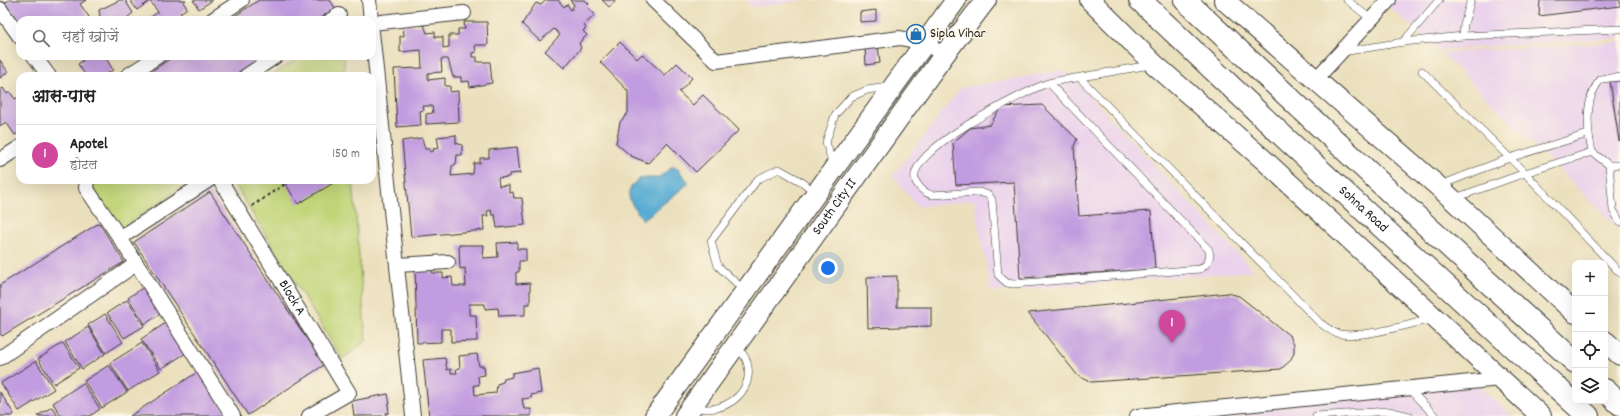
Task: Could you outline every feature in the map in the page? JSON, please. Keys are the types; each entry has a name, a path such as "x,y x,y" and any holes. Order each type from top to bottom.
{"highway":[{"name":"Sohna Road","path":"1140,0 1285,138 1588,416"},
{"path":"1186,0 1392,194 1572,359"},
{"path":"1608,393 1620,404"}],"main road":[{"name":"South City II","path":"655,416 956,0"},
{"name":"South City II","path":"688,411 944,55 986,0"},
{"path":"1090,0 1154,64 1264,160 1541,416"},
{"path":"1224,0 1446,193 1572,310"},
{"path":"1608,344 1620,355"}],"street":[{"path":"218,16 242,0"},
{"path":"369,0 371,16"},
{"path":"653,0 716,61 900,38 926,43 944,55"},
{"path":"1315,80 1389,0"},
{"path":"0,9 16,31"},
{"path":"376,24 464,13"},
{"path":"37,60 46,72"},
{"path":"133,72 152,60"},
{"path":"252,72 270,60"},
{"path":"375,60 413,416"},
{"path":"0,160 16,150"},
{"path":"86,184 86,188 120,238 233,416"},
{"path":"120,238 203,184"},
{"name":"Block A","path":"223,184 348,393 327,411 309,416"},
{"path":"397,264 448,262"},
{"path":"0,358 136,264"},
{"path":"1137,416 1500,379"}],"lane":[{"path":"1348,0 1372,20"},
{"path":"1403,42 1439,0"},
{"path":"1463,36 1464,24 1471,0"},
{"path":"1342,52 1403,42 1463,36 1620,29"},
{"path":"1049,83 1209,250 1210,257 1207,265 1200,269 1013,284 1007,283 998,275 992,200 989,195 979,192 932,195 926,193 915,180 917,167 938,145 992,109 1049,83 1154,64"},
{"path":"1422,71 1525,173 1620,273"},
{"path":"1620,77 1601,79 1596,85 1590,101 1588,134 1592,152 1609,165 1620,165"},
{"path":"1080,78 1320,323 1335,333 1348,335 1372,332 1435,319"},
{"path":"834,169 826,142 835,115 851,97 867,90 895,86"},
{"path":"1446,193 1509,158 1588,134"},
{"path":"1446,193 1525,173 1592,152"},
{"path":"1609,165 1613,210 1620,222"},
{"path":"746,291 718,266 711,241 758,179 779,169 802,182 817,193"},
{"path":"688,411 710,412 729,406 745,387 748,375 747,363 736,345"},
{"path":"1409,389 1435,416"},
{"path":"1316,416 1389,411 1409,416"}],"path":[{"path":"241,213 286,184"}],"shaded area":[{"path":"745,0 806,0 753,7"},
{"path":"1381,0 1620,0 1620,38 1439,50"},
{"path":"1620,42 1620,230 1441,53"},
{"path":"1065,70 1254,271 991,292 974,200 918,207 893,176 961,88"},
{"path":"1477,385 1513,416 1115,416"}],"green space":[{"path":"295,60 344,60 345,72 277,72"},
{"path":"92,184 188,184 119,229 90,185"},
{"path":"234,184 353,184 366,341 342,359"}],"water":[{"path":"672,167 676,167 689,183 643,220 632,204 629,194 630,189 639,179 659,177"}],"building":[{"path":"9,0 86,0 80,4 88,16 16,16 16,21 5,3"},
{"path":"120,0 125,0 133,13 129,16 100,16 99,10"},
{"path":"130,0 186,0 183,2 187,8 180,13 182,15 181,16 152,16 158,12 150,1 137,10"},
{"path":"193,0 213,0 199,9"},
{"path":"259,0 330,0 335,8 324,16 235,16"},
{"path":"546,0 558,0 564,7 567,4 571,10 574,5 570,0 585,0 589,4 587,6 595,15 584,25 586,28 583,31 587,35 579,43 581,48 564,68 545,51 560,35 554,29 540,41 522,24 536,3 541,5"},
{"path":"602,0 614,0 615,2 609,7"},
{"path":"1540,0 1620,0 1620,6 1539,16"},
{"path":"876,10 876,21 860,22 860,12"},
{"path":"464,22 487,22 488,45 475,45 476,52 472,53 472,57 477,57 477,62 490,62 492,83 470,87 469,81 461,82 461,77 453,77 448,59 441,59 442,72 428,73 428,80 445,78 445,86 450,86 450,92 458,91 459,122 426,124 426,114 433,113 432,106 423,106 424,110 420,111 421,125 397,127 394,69 422,68 421,50 400,52 400,36 404,36 403,25 424,25 427,33 435,32 435,37 443,37 443,48 449,47 449,35 458,35 458,29 465,29"},
{"path":"620,42 637,59 642,54 665,75 677,63 692,78 679,92 693,105 703,95 739,130 696,172 667,143 648,163 631,156 616,143 620,122 628,113 628,91 600,62"},
{"path":"878,45 880,63 866,65 865,46"},
{"path":"0,60 8,72 0,78"},
{"path":"82,60 107,60 113,70 110,72 83,72 78,64 83,61"},
{"path":"168,60 257,60 239,72 150,72"},
{"path":"1610,81 1620,81 1620,141 1619,141"},
{"path":"3,88 7,94 10,92 16,98 15,135 6,122 0,126 0,90"},
{"path":"1042,105 1077,139 1074,146 1079,216 1151,211 1155,269 1020,278 1014,182 956,185 953,143 970,128 990,125 1001,107"},
{"path":"456,135 456,143 462,145 462,155 457,155 456,164 452,166 451,176 473,174 474,163 480,163 480,158 489,158 489,150 517,147 520,173 509,174 509,177 498,178 499,186 509,185 509,193 513,192 514,198 522,198 525,225 497,228 495,215 492,215 491,210 487,211 488,216 483,216 484,230 411,237 402,141 422,138 425,149 430,149 430,152 434,151 433,149 439,148 437,137"},
{"path":"286,184 332,184 298,204"},
{"path":"210,192 324,365 248,415 134,242"},
{"path":"99,223 124,262 2,336 0,334 0,285"},
{"path":"517,242 517,249 526,249 526,261 519,261 519,272 516,272 516,284 530,283 530,304 525,304 525,315 499,316 498,308 485,309 485,304 469,304 469,315 476,315 477,341 451,342 451,329 441,329 441,342 417,343 415,268 432,268 432,273 443,273 443,278 452,277 453,286 466,286 465,268 460,269 459,245 484,245 483,258 498,257 497,243"},
{"path":"897,276 897,307 931,307 931,326 868,328 867,277"},
{"path":"148,284 165,311 145,324 128,298"},
{"path":"1228,293 1239,296 1290,336 1294,344 1294,353 1290,361 1281,369 1091,382 1078,376 1028,313"},
{"path":"127,300 144,326 124,338 107,313"},
{"path":"105,314 123,342 106,353 88,325"},
{"path":"169,321 189,351 161,369 141,339"},
{"path":"88,327 105,354 82,369 65,342"},
{"path":"63,343 79,368 54,384 38,359"},
{"path":"142,343 160,371 128,391 110,363"},
{"path":"477,354 479,366 484,366 485,375 478,376 479,385 474,385 475,395 496,393 497,384 503,382 504,379 512,377 512,373 538,368 541,393 531,395 531,398 522,399 524,409 531,409 531,416 429,416 423,360 445,358 447,370 451,369 451,373 457,373 456,369 460,368 459,356"},
{"path":"36,361 54,389 19,411 1,383"},
{"path":"109,365 127,392 102,408 84,381"},
{"path":"199,371 228,416 130,416"},
{"path":"83,383 100,409 90,416 61,416 53,403"},
{"path":"0,392 14,414 11,416 0,416"},
{"path":"388,394 390,404 388,404 389,413 386,413 386,416 354,416 352,401"},
{"path":"52,407 58,416 37,416"}],"place":[{"name":"Sipla Vihar","path":"916,34"},
{"name":"Apotel","path":"1172,343"}]}
